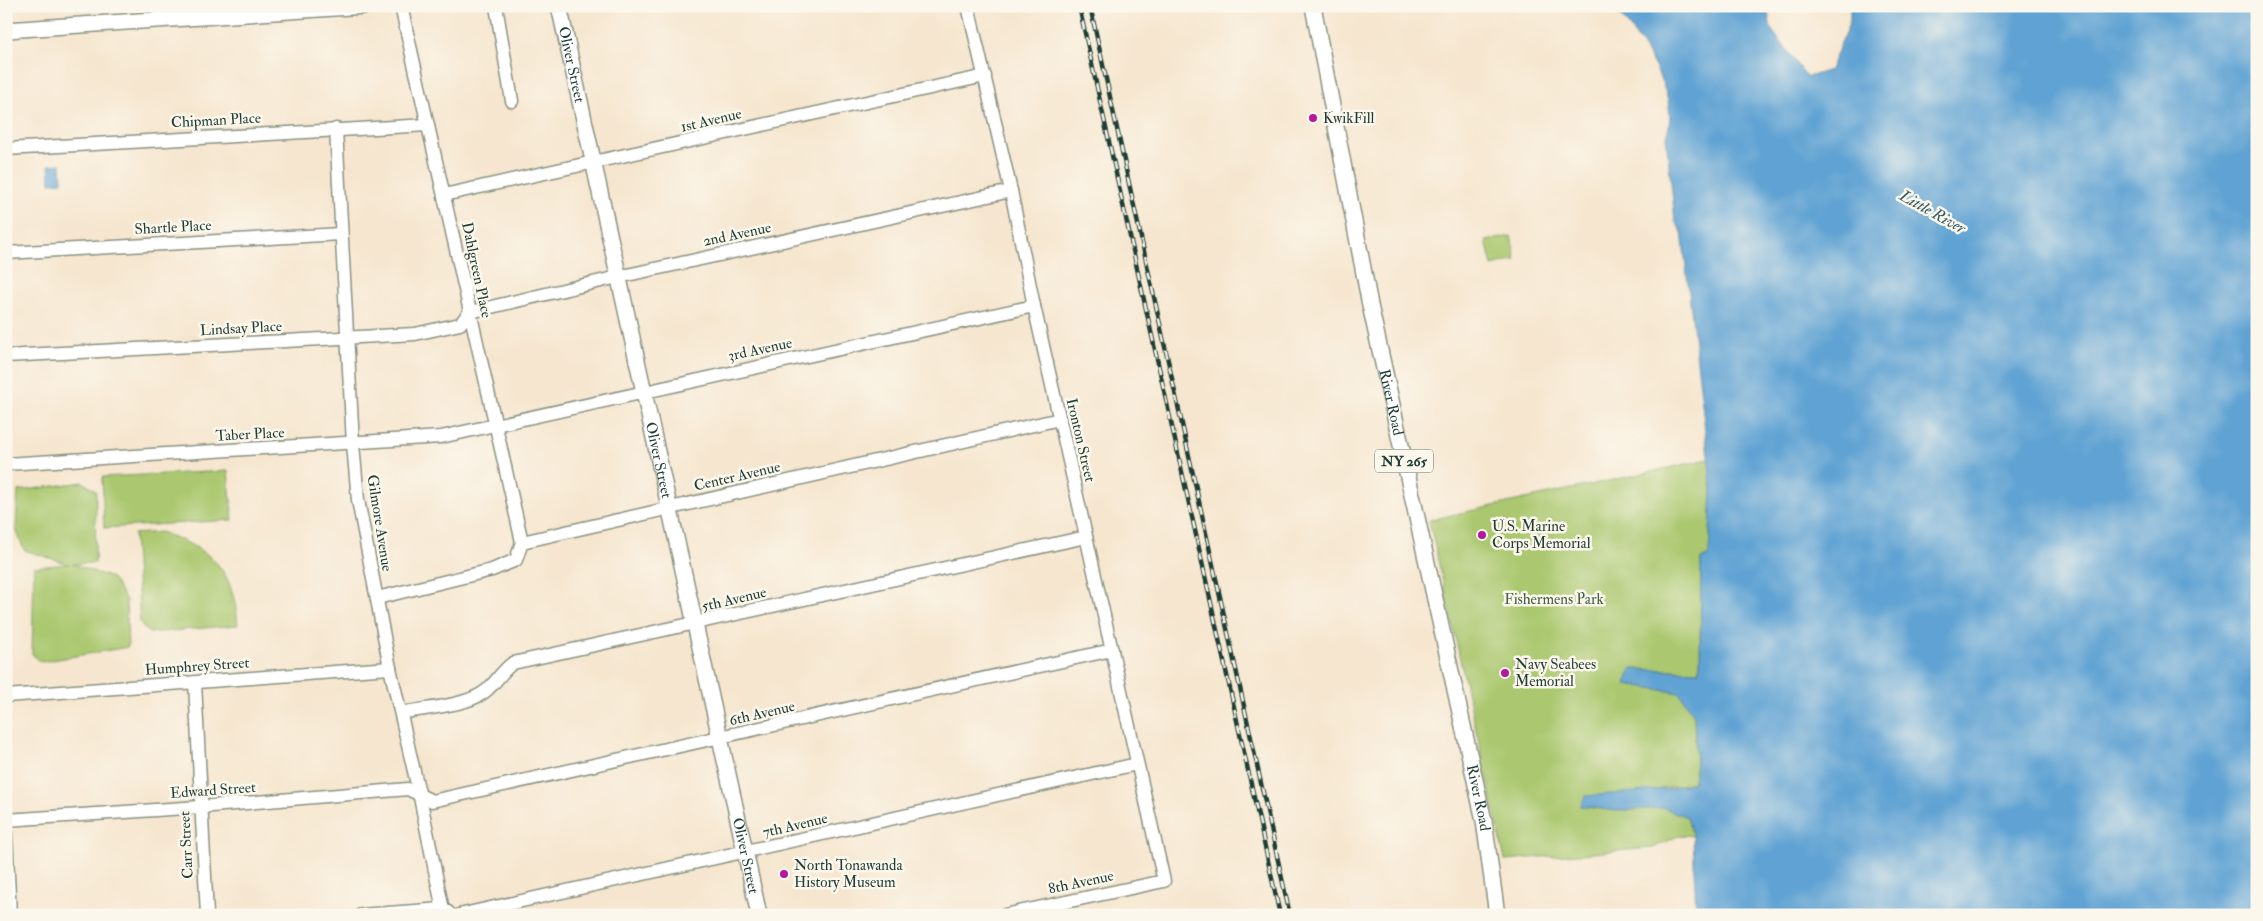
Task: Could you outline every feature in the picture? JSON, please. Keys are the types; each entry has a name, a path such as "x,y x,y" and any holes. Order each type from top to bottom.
{"main road":[{"path":"6,30 365,6"},
{"name":"Oliver Street","path":"559,6 759,915"},
{"name":"River Road","path":"1313,6 1370,305 1484,821 1497,915"}],"street":[{"name":"Dahlgreen Place","path":"401,6 494,425 522,542"},
{"path":"496,6 512,101"},
{"name":"Ironton Street","path":"968,6 986,76 1034,306 1164,880"},
{"name":"1st Avenue","path":"444,196 986,76"},
{"name":"Chipman Place","path":"6,149 428,125"},
{"name":"Gilmore Avenue","path":"336,129 352,444 358,500 390,668 446,913"},
{"name":"2nd Avenue","path":"470,312 618,277 1011,191"},
{"name":"Shartle Place","path":"6,253 341,234"},
{"name":"3rd Avenue","path":"494,425 1034,306"},
{"name":"Lindsay Place","path":"6,356 415,334 460,324 470,312"},
{"name":"Center Avenue","path":"522,542 1060,419"},
{"name":"Taber Place","path":"6,464 441,437 494,425"},
{"name":"5th Avenue","path":"401,713 472,699 486,692 502,670 513,663 694,625 1086,537"},
{"path":"377,598 492,570 516,560 522,542"},
{"name":"6th Avenue","path":"420,796 432,801 720,739 1112,650"},
{"name":"Humphrey Street","path":"6,696 390,668"},
{"name":"Carr Street","path":"195,683 206,915"},
{"name":"7th Avenue","path":"459,915 745,853 1137,764"},
{"name":"Edward Street","path":"6,820 200,807 408,789 420,796"},
{"path":"6,833 10,915"},
{"name":"8th Avenue","path":"1005,915 1164,880"},
{"path":"361,915 446,913"}],"green space":[{"path":"1511,236 1516,260 1492,266 1486,241"},
{"name":"Fishermens Park","path":"1709,459 1712,490 1709,555 1701,559 1700,671 1631,669 1627,684 1679,692 1694,715 1696,760 1694,782 1580,806 1617,811 1664,807 1687,817 1693,836 1680,835 1653,848 1505,860 1429,520"},
{"path":"228,471 233,520 104,528 102,477"},
{"path":"83,482 96,491 95,563 73,564 112,578 126,600 128,647 41,662 32,654 34,567 69,564 24,550 16,529 18,491"},
{"path":"161,532 195,547 217,564 231,588 238,625 149,633 140,623 134,534"}],"water":[{"name":"Little River","path":"1612,6 1767,6 1771,29 1807,77 1830,70 1850,21 1850,6 2257,6 2257,915 1696,915 1693,837 1687,817 1664,808 1617,811 1580,806 1586,796 1668,789 1694,782 1696,760 1694,715 1679,693 1626,684 1631,669 1700,671 1701,559 1709,555 1712,490 1682,232 1675,221 1666,136 1670,120 1668,103 1655,67 1634,33"},
{"path":"61,164 62,182 50,183 49,165"}],"railway":[{"path":"1079,6 1280,915"},
{"path":"1090,6 1290,915"}],"place":[{"name":"KwikFill","path":"1313,118"},
{"name":"U.S. Marine Corps Memorial","path":"1482,535"},
{"name":"Navy Seabees Memorial","path":"1505,673"},
{"name":"North Tonawanda History Museum","path":"784,874"}]}
